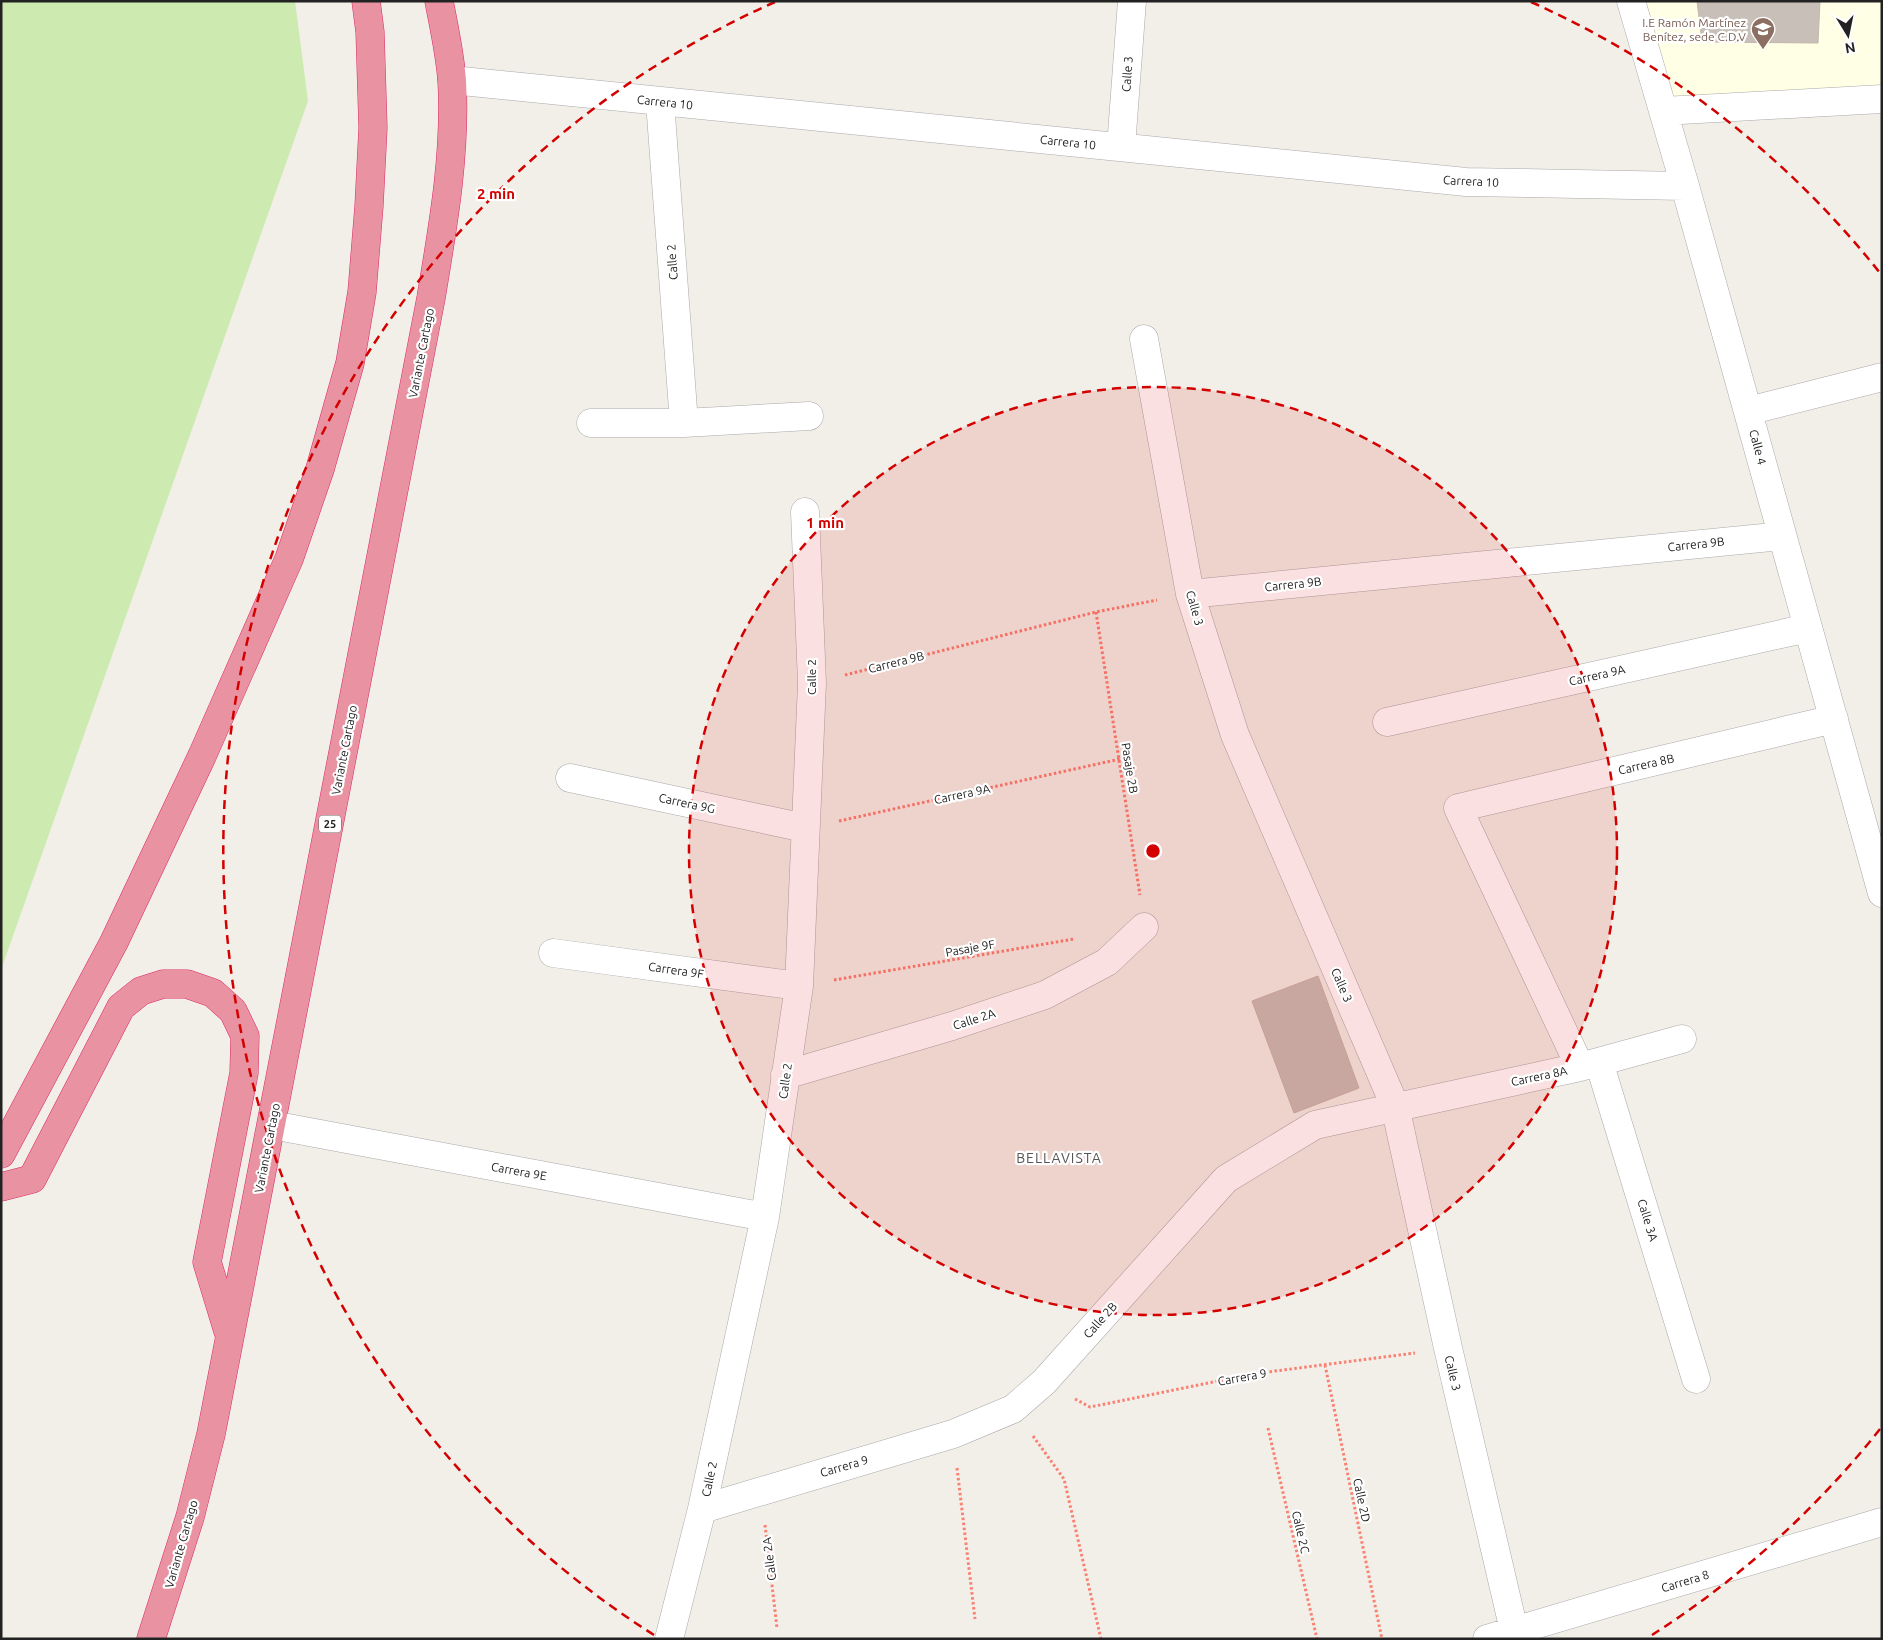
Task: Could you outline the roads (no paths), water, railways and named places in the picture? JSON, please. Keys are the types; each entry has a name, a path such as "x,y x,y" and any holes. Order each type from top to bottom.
{"highway":[{"path":"1,1154 114,942 202,756 289,559 320,469 350,363 362,292 369,206 372,128 370,32 366,1"},
{"name":"Variante Cartago","path":"151,1639 190,1518 211,1434 431,298 446,205 451,158 452,80 440,1"},
{"path":"1,1187 32,1179 122,1007 142,991 163,984 187,984 213,993 233,1011 245,1036 244,1073 207,1262 230,1335"}],"street":[{"name":"Calle 3","path":"1122,147 1132,1"},
{"name":"Calle 4","path":"1631,1 1685,186 1882,893"},
{"name":"Carrera 10","path":"452,80 1466,182 1685,186"},
{"path":"1663,111 1882,99"},
{"name":"Calle 2","path":"660,102 684,423"},
{"name":"Calle 3","path":"1144,340 1190,594 1235,735 1394,1106 1515,1635"},
{"path":"1748,411 1882,378"},
{"path":"591,423 684,423 808,416"},
{"name":"Calle 2","path":"669,1639 702,1509 765,1216 798,986 812,683 805,512"},
{"name":"Carrera 9B","path":"1190,594 1782,536"},
{"name":"Carrera 9A","path":"1387,722 1808,628"},
{"name":"Carrera 8B","path":"1458,808 1834,719"},
{"name":"Carrera 9G","path":"570,778 805,828"},
{"name":"Calle 3A","path":"1458,808 1590,1064 1696,1379"},
{"name":"Calle 2A","path":"785,1075 952,1026 1045,995 1107,962 1144,927"},
{"name":"Carrera 9F","path":"553,954 798,986"},
{"name":"Carrera 8A","path":"1394,1106 1590,1064 1682,1039"},
{"name":"Calle 2B","path":"1013,1409 1044,1382 1226,1179 1315,1126 1394,1106"},
{"name":"Carrera 9E","path":"272,1126 765,1216"},
{"name":"Carrera 9","path":"702,1509 953,1434 1013,1409"},
{"name":"Carrera 8","path":"1487,1639 1515,1635 1882,1522"}],"place":[{"name":"I.E Ramón Martínez Benítez, sede C.D.V","path":"1763,50"}],"district":[{"name":"BELLAVISTA","path":"1059,1158"}]}
